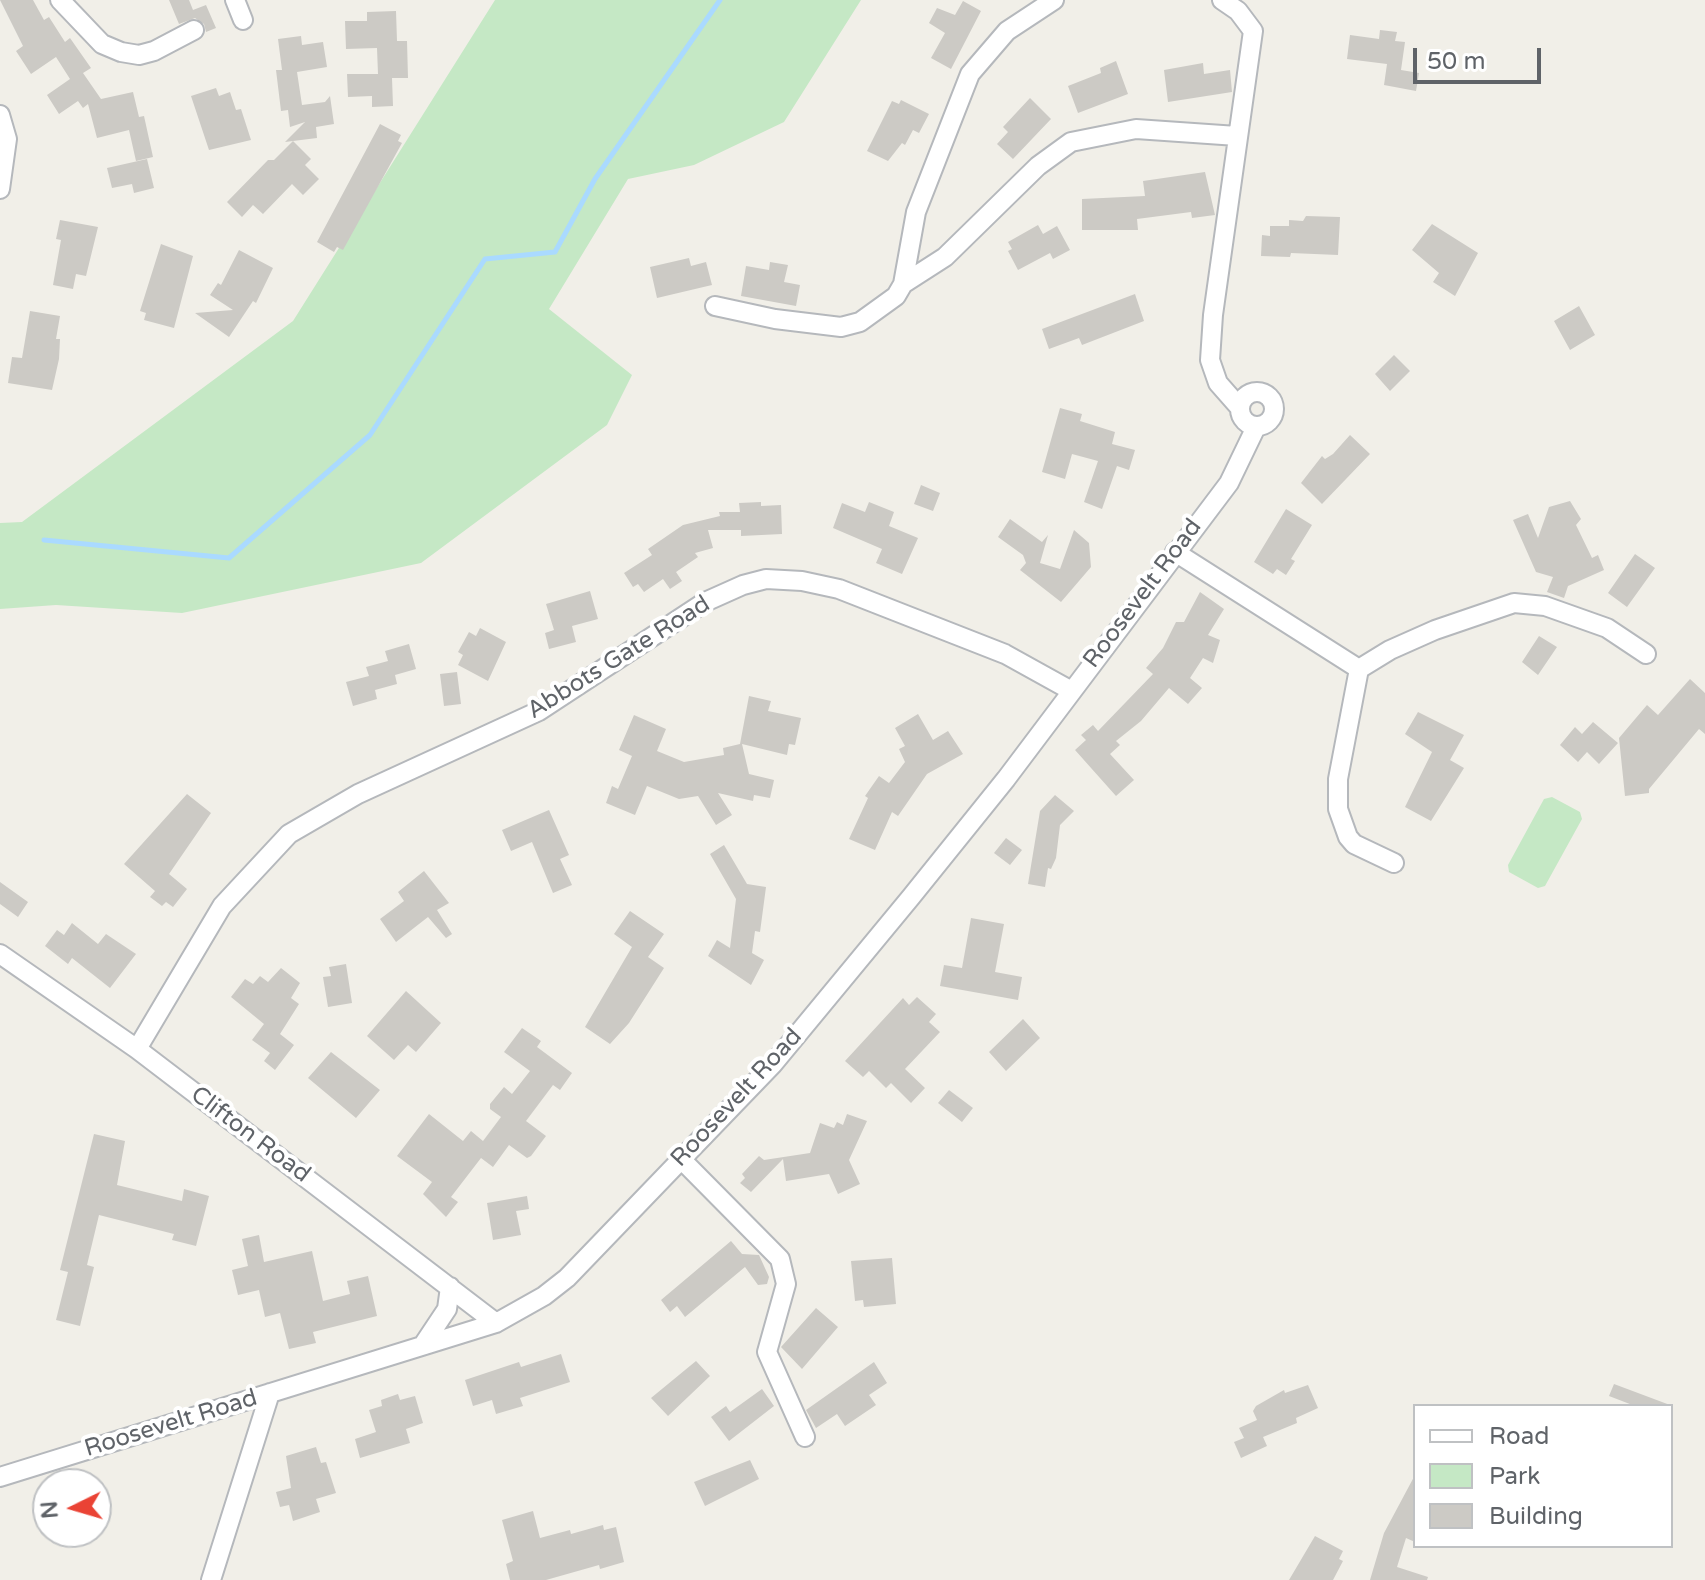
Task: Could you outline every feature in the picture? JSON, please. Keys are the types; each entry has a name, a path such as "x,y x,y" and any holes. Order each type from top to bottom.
{"street":[{"path":"60,0 102,44 121,52 139,55 154,51 194,30"},
{"path":"235,0 243,20"},
{"path":"715,306 775,319 841,327 852,326 896,296 903,284 916,212 970,74 1007,31 1054,0"},
{"path":"1222,0 1238,11 1253,31 1213,315 1210,360 1218,383 1240,408 1244,421 1256,427 1273,417 1270,398 1251,393 1240,408"},
{"path":"0,115 7,139 0,189"},
{"path":"903,284 945,257 1038,166 1071,142 1136,129 1237,136"},
{"name":"Roosevelt Road","path":"0,1477 496,1323 544,1296 567,1278 773,1064 825,1003 1006,779 1070,690 1229,483 1256,427"},
{"path":"1175,552 1359,669"},
{"name":"Abbots Gate Road","path":"137,1049 222,906 289,834 358,794 539,711 705,602 743,585 766,579 802,581 839,589 1005,654 1070,690"},
{"path":"1394,863 1354,844 1348,837 1338,809 1338,779 1359,669 1390,650 1435,630 1514,603 1545,606 1607,628 1646,654"},
{"name":"Clifton Road","path":"0,954 137,1049 496,1323"},
{"path":"680,1158 780,1259 786,1284 767,1352 805,1437"},
{"path":"423,1345 447,1309 450,1287"},
{"path":"211,1580 270,1393"}],"green space":[{"path":"495,0 861,0 784,122 694,165 628,179 549,309 632,375 607,425 421,563 182,613 56,605 0,609 0,523 22,522 293,321"},
{"path":"1552,797 1580,812 1582,819 1545,886 1538,888 1509,872 1508,865 1544,799"}],"building":[{"path":"0,0 33,0 44,20 49,17 65,42 70,38 91,68 83,73 101,99 133,92 139,117 144,116 153,157 136,161 129,130 97,138 88,104 83,108 78,101 59,114 47,95 70,79 56,57 31,74 16,51 23,46"},
{"path":"169,0 189,0 193,10 206,5 216,28 206,32 204,24 195,18 179,24"},
{"path":"963,1 981,11 951,69 931,58 945,33 929,23 937,8 955,15"},
{"path":"396,11 397,41 407,41 408,78 392,78 393,106 372,107 372,96 348,97 347,74 378,74 377,48 346,49 345,21 367,21 367,12"},
{"path":"1380,30 1397,32 1395,41 1405,42 1401,70 1419,73 1416,91 1384,85 1387,64 1347,59 1350,35 1379,39"},
{"path":"301,36 302,45 323,42 327,67 297,72 302,105 325,102 330,96 334,124 316,127 317,138 285,142 305,122 290,127 288,110 281,111 276,70 282,70 278,39"},
{"path":"1116,61 1128,94 1078,113 1068,86 1101,73 1100,68"},
{"path":"1203,63 1204,74 1230,70 1232,92 1168,102 1164,70"},
{"path":"216,88 219,96 230,92 236,110 241,109 251,140 209,150 191,96"},
{"path":"1030,98 1051,119 1013,159 997,144 1008,132 1003,127"},
{"path":"901,100 929,114 919,133 913,130 905,145 902,143 888,161 867,151 892,101 899,104"},
{"path":"380,124 401,135 398,141 402,143 343,250 337,247 334,252 317,242"},
{"path":"293,141 311,159 305,165 319,179 303,195 292,184 263,214 253,205 242,217 227,202 268,160 274,160"},
{"path":"147,159 154,188 134,193 132,184 112,188 107,168"},
{"path":"1205,172 1215,215 1192,218 1191,212 1137,219 1138,230 1082,230 1082,199 1145,196 1143,181"},
{"path":"1306,216 1340,217 1338,255 1291,253 1290,257 1261,256 1262,235 1270,236 1270,226 1289,226 1289,220 1303,221"},
{"path":"60,220 98,227 86,276 76,274 73,289 53,285 61,240 56,239"},
{"path":"1432,224 1478,253 1455,296 1433,282 1439,273 1412,250"},
{"path":"1038,225 1043,234 1057,226 1070,250 1053,259 1050,253 1018,270 1008,251 1012,249 1008,242"},
{"path":"161,244 193,256 174,328 144,320 146,313 140,311"},
{"path":"239,250 273,268 256,303 253,301 229,337 195,313 233,310 210,295 218,283 221,285"},
{"path":"689,258 691,266 706,262 712,285 657,298 650,267"},
{"path":"770,262 788,265 784,282 800,285 796,306 741,296 746,266 769,270"},
{"path":"1135,294 1144,321 1082,345 1079,338 1049,349 1042,329"},
{"path":"1579,306 1595,335 1570,350 1554,321"},
{"path":"30,311 60,316 56,339 60,339 59,359 52,390 8,383 12,357 22,358"},
{"path":"1394,355 1410,371 1390,391 1375,374"},
{"path":"1060,408 1082,414 1080,421 1115,432 1112,444 1135,450 1129,470 1117,466 1102,509 1084,502 1098,461 1072,454 1065,479 1042,472"},
{"path":"1350,435 1370,454 1322,504 1301,483 1322,456 1325,459 1333,454"},
{"path":"921,485 940,493 933,511 914,504"},
{"path":"1570,501 1581,519 1576,525 1592,558 1598,555 1604,570 1568,586 1564,598 1547,592 1553,577 1536,572 1513,520 1528,514 1538,538 1549,507"},
{"path":"761,502 761,506 781,505 782,534 741,536 741,530 708,530 713,548 695,553 698,557 676,572 682,581 670,589 663,579 644,592 638,584 633,587 624,573 652,555 648,549 683,525 720,516 719,512 740,512 739,503"},
{"path":"869,502 894,512 889,526 918,538 902,574 876,563 882,549 833,528 842,503 865,512"},
{"path":"1286,509 1312,525 1291,559 1295,561 1286,575 1277,569 1273,574 1254,562"},
{"path":"1010,519 1042,542 1048,535 1040,563 1060,569 1074,530 1089,543 1091,567 1061,602 1020,570 1026,563 1023,555 998,537"},
{"path":"1635,554 1655,568 1627,607 1608,593"},
{"path":"590,591 598,619 572,626 576,642 549,649 545,633 554,630 546,604"},
{"path":"1200,592 1224,609 1208,635 1220,640 1213,663 1203,658 1190,678 1202,688 1188,704 1169,688 1141,721 1116,741 1120,745 1110,754 1134,780 1116,796 1075,750 1086,740 1081,735 1093,725 1098,731 1153,674 1146,668 1163,648 1176,622 1184,622"},
{"path":"480,628 506,642 488,681 458,665 463,655 458,652 469,632 476,636"},
{"path":"1539,636 1557,647 1538,675 1522,662"},
{"path":"409,644 416,669 395,675 397,684 375,690 377,699 353,706 346,682 369,676 366,667 388,661 385,651"},
{"path":"457,672 461,704 444,706 440,674"},
{"path":"1690,679 1705,693 1705,734 1699,729 1649,789 1649,793 1625,796 1619,738 1647,705 1658,715"},
{"path":"749,696 771,701 768,711 801,718 795,745 789,744 787,755 742,744 749,774 774,780 770,798 754,795 753,801 718,793 732,815 716,825 698,796 679,799 647,786 635,815 606,803 612,786 618,789 632,756 619,750 634,715 666,729 657,751 684,762 724,755 723,748 740,744"},
{"path":"1418,712 1464,735 1450,760 1464,768 1431,821 1405,807 1432,752 1405,734"},
{"path":"918,714 933,740 948,731 963,754 927,774 898,816 892,812 875,850 849,839 868,798 865,796 879,776 889,783 905,762 899,749 905,746 895,728"},
{"path":"1593,722 1618,743 1599,764 1587,752 1578,762 1560,745 1575,727 1582,734"},
{"path":"187,794 211,813 169,874 187,889 173,907 166,902 162,906 150,897 155,891 124,864"},
{"path":"1055,795 1074,811 1060,825 1056,858 1051,869 1048,868 1045,887 1028,884 1040,811"},
{"path":"549,810 569,855 560,859 572,885 553,893 532,842 511,851 502,830"},
{"path":"1006,838 1022,850 1010,865 994,853"},
{"path":"724,845 747,884 766,887 760,932 755,931 752,953 764,960 751,985 708,956 717,940 730,948 736,899 710,854"},
{"path":"424,871 449,903 437,910 452,934 446,938 428,917 396,942 380,919 404,901 398,892"},
{"path":"0,882 28,902 18,917 0,904"},
{"path":"630,911 664,934 648,957 664,968 629,1023 610,1044 585,1027 632,947 614,934"},
{"path":"971,918 1004,924 995,972 1022,977 1018,1000 940,986 944,965 962,968"},
{"path":"72,923 98,944 106,934 136,954 110,988 72,958 68,964 45,946 57,930 64,935"},
{"path":"346,964 352,1003 328,1007 323,977 331,976 329,967"},
{"path":"281,968 300,983 291,998 299,1004 280,1034 294,1045 275,1070 264,1061 270,1053 252,1040 264,1024 231,997 245,979 253,984 260,976 268,982"},
{"path":"406,991 441,1023 416,1052 408,1045 394,1060 367,1036"},
{"path":"917,997 936,1014 929,1022 940,1032 905,1069 925,1088 911,1103 891,1083 886,1088 869,1071 863,1077 845,1061 903,998 909,1005"},
{"path":"1023,1019 1040,1038 1006,1071 989,1052"},
{"path":"522,1028 541,1041 537,1047 572,1073 560,1090 553,1085 526,1121 546,1136 531,1156 527,1158 509,1145 493,1167 481,1158 451,1197 458,1202 446,1217 423,1194 432,1182 397,1156 429,1114 463,1141 471,1131 483,1141 501,1117 490,1109 490,1104 504,1087 512,1094 530,1071 504,1052"},
{"path":"331,1052 380,1090 356,1118 308,1078"},
{"path":"949,1090 973,1108 962,1122 938,1103"},
{"path":"847,1114 867,1121 849,1160 860,1184 838,1194 829,1174 786,1181 783,1159 751,1192 740,1183 745,1178 742,1174 759,1156 764,1160 810,1153 820,1123 834,1128 837,1122 843,1125"},
{"path":"94,1134 125,1141 117,1185 182,1201 184,1189 209,1196 196,1246 172,1240 174,1234 99,1215 87,1265 94,1267 80,1326 56,1320 68,1272 60,1270"},
{"path":"527,1196 529,1209 516,1211 521,1235 493,1240 487,1203"},
{"path":"259,1235 264,1262 312,1251 323,1301 350,1294 347,1281 368,1276 377,1316 313,1332 316,1343 289,1349 280,1313 265,1317 259,1290 238,1295 232,1270 248,1266 242,1239"},
{"path":"731,1241 742,1254 759,1255 769,1277 767,1284 758,1285 745,1267 685,1317 677,1306 670,1312 661,1300"},
{"path":"892,1258 896,1304 864,1307 863,1300 855,1301 851,1261"},
{"path":"816,1308 838,1327 802,1369 781,1347"},
{"path":"561,1354 570,1382 520,1398 523,1406 496,1414 492,1400 473,1406 465,1380 519,1362 521,1367"},
{"path":"696,1361 710,1376 668,1416 651,1398"},
{"path":"874,1362 887,1383 869,1395 876,1405 845,1426 837,1414 816,1428 806,1410"},
{"path":"1614,1384 1667,1404 1630,1404 1609,1396"},
{"path":"1308,1385 1318,1408 1296,1418 1297,1423 1263,1437 1267,1446 1241,1458 1234,1442 1244,1438 1239,1428 1257,1420 1253,1411 1256,1406 1284,1390 1285,1393"},
{"path":"762,1389 774,1406 729,1441 711,1417 726,1406 730,1412"},
{"path":"398,1394 400,1400 415,1396 423,1423 406,1429 410,1443 360,1458 355,1439 376,1432 369,1410 382,1406 381,1400"},
{"path":"316,1447 321,1463 326,1462 336,1493 316,1499 320,1512 293,1521 289,1505 280,1507 276,1492 291,1488 286,1456"},
{"path":"750,1460 759,1479 705,1506 694,1482"},
{"path":"1413,1479 1413,1541 1406,1538 1397,1567 1428,1577 1427,1580 1370,1580 1384,1533"},
{"path":"533,1511 540,1538 603,1525 604,1530 616,1527 624,1562 600,1569 599,1565 546,1580 510,1580 506,1564 513,1561 502,1520"},
{"path":"1315,1536 1343,1551 1339,1559 1343,1561 1333,1580 1289,1580"}],"waterway":[{"path":"44,540 229,558 370,435 485,259 555,252 595,179 720,0"}]}
